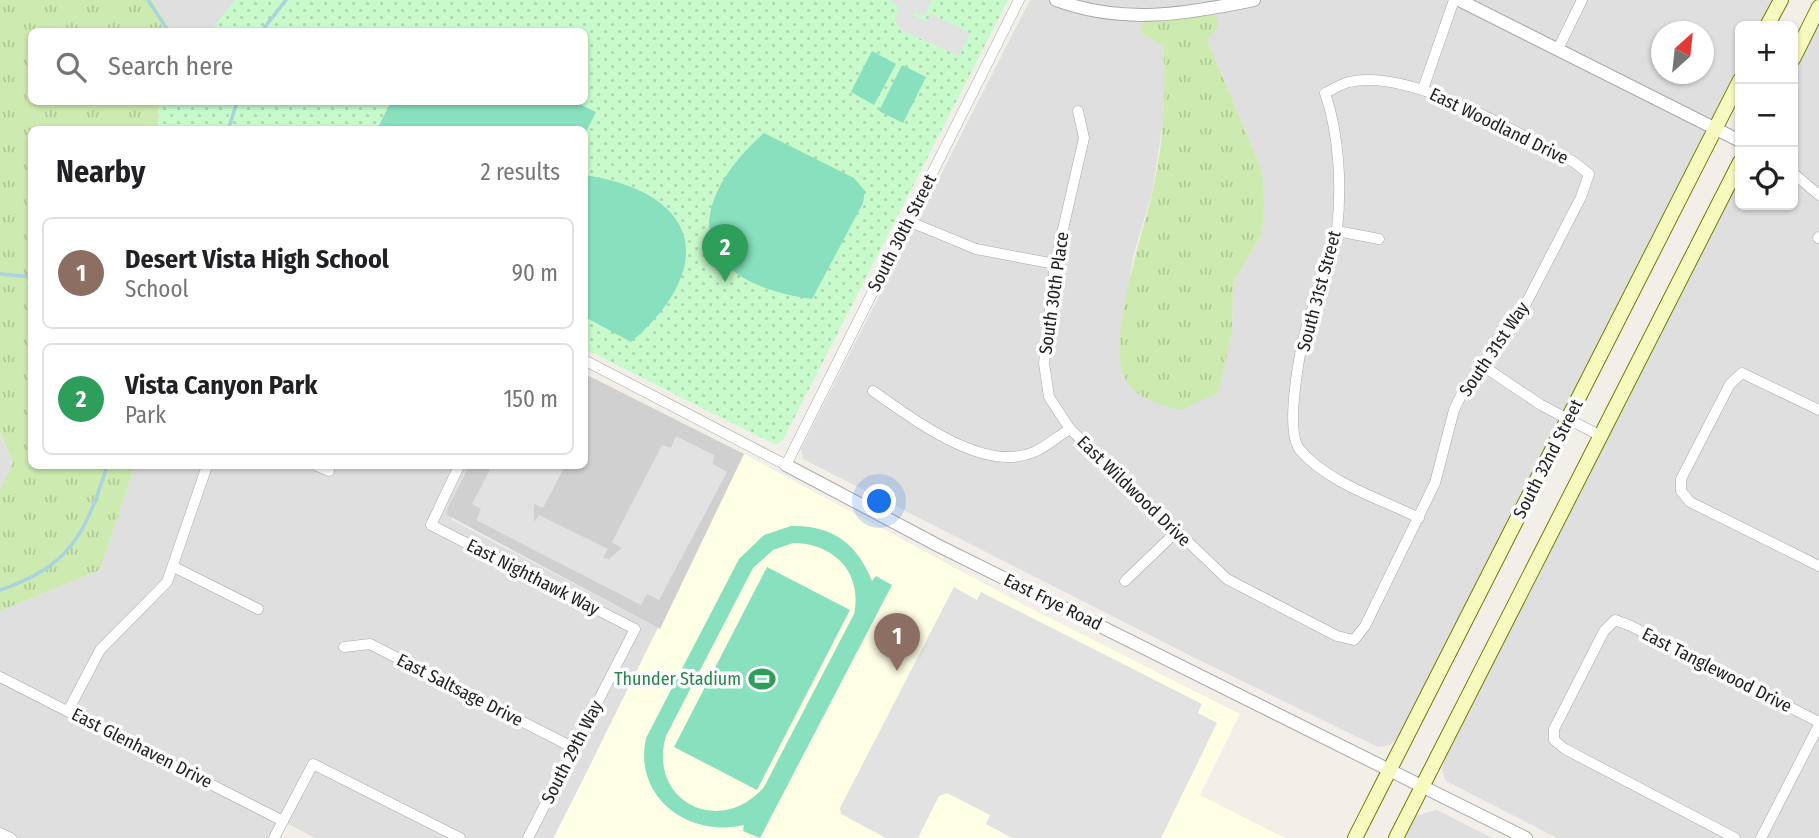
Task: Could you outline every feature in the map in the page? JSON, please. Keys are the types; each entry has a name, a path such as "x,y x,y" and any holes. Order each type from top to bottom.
{"main road":[{"path":"1770,21 1781,0"},
{"path":"1798,49 1819,7"},
{"name":"South 32nd Street","path":"1355,838 1738,84"},
{"name":"South 32nd Street","path":"1396,838 1735,172"}],"street":[{"name":"South 30th Street","path":"786,465 1019,0"},
{"path":"1056,0 1097,12 1144,16 1162,16 1254,0"},
{"path":"1423,89 1457,0 1558,48 1735,139"},
{"path":"1558,48 1582,0"},
{"name":"East Woodland Drive","path":"1325,93 1350,82 1388,82 1423,89 1574,162 1589,174"},
{"name":"South 31st Street","path":"1325,93 1332,115 1339,194 1337,230 1330,262 1303,343 1293,420 1298,448 1323,470 1419,517"},
{"name":"South 30th Place","path":"1070,429 1049,397 1045,379 1055,264 1084,138 1078,111"},
{"name":"South 31st Way","path":"1354,640 1365,626 1435,483 1454,410 1464,391 1519,317 1581,197 1589,174"},
{"path":"1798,177 1819,195"},
{"path":"908,221 985,251 1055,264"},
{"path":"1337,230 1379,239"},
{"name":"East Frye Road","path":"588,362 939,546 1526,838"},
{"path":"1483,366 1541,405 1601,436"},
{"path":"1819,410 1742,373 1730,384 1681,479 1681,491 1690,502 1819,566"},
{"name":"East Wildwood Drive","path":"873,391 935,434 983,452 1011,457 1034,453 1070,429 1175,533 1227,579 1337,636 1354,640"},
{"path":"68,711 100,650 157,594 174,567 206,469"},
{"path":"324,469 329,471"},
{"name":"East Nighthawk Way","path":"457,469 431,525 635,629"},
{"path":"1125,581 1175,533"},
{"path":"174,567 258,609"},
{"name":"East Tanglewood Drive","path":"1735,838 1566,749 1554,740 1554,729 1604,631 1615,620 1819,724"},
{"name":"South 29th Way","path":"528,838 635,629"},
{"name":"East Saltsage Drive","path":"344,647 370,644 574,748"},
{"name":"East Glenhaven Drive","path":"0,677 283,821"},
{"path":"1761,838 1819,724"},
{"path":"274,838 313,764 460,838"},
{"path":"0,832 11,838"}],"shaded area":[{"path":"152,0 235,0 214,28 170,28"},
{"path":"891,0 932,0 924,16 915,12 913,16 926,22 931,14 970,33 959,56 901,30 895,20 899,8"},
{"path":"1030,0 1773,0 1762,21 1735,21 1735,74 1398,737 1390,745 1378,747 1195,658 803,459 801,449","holes":["1141,33 1207,40 1262,170 1262,234 1233,282 1232,332 1119,351 1133,257 1152,193 1167,97 1163,46"]},
{"path":"1819,21 1819,838 1557,838 1446,781 1442,770 1444,758 1735,185 1735,210 1798,210 1798,62"},
{"path":"588,376 744,454 660,629 447,515 447,509 467,469 588,469"},
{"path":"0,433 13,463 0,489"},
{"path":"676,436 714,455 713,464 727,472 659,600 647,594 641,605 476,520 481,509 472,504 490,469 563,469 543,508 534,504 534,522 539,515 608,549 603,558 609,559 622,548 612,542 662,445 671,448"},
{"path":"744,454 1024,605 1240,714 1200,795 1285,838 554,838"},
{"path":"134,469 467,469 447,509 452,520 660,629 553,838 315,838 283,821 274,838 0,838 0,611 100,570"},
{"path":"954,587 977,600 981,592 1202,704 1198,713 1217,723 1161,838 1012,838 986,824 990,815 947,793 939,796 918,838 886,838 841,814 840,808"},
{"path":"1437,810 1492,838 1403,838 1414,816"}],"green space":[{"path":"0,0 152,0 170,28 28,28 28,105 159,105 158,126 28,126 28,469 134,469 100,570 0,611 0,489 13,463 0,432"},
{"path":"235,0 1008,0 783,440 776,445 588,351 588,126 158,126 159,105 588,105 588,28 213,28"},
{"path":"1215,8 1218,27 1207,40 1262,170 1262,234 1233,282 1232,332 1219,392 1181,410 1138,394 1126,380 1119,354 1124,309 1152,194 1163,120 1163,46 1141,33 1144,16"},
{"path":"872,51 896,64 874,105 851,92"},
{"path":"902,65 926,77 903,123 879,111"},
{"path":"389,105 581,105 596,112 588,128 379,126"},
{"path":"764,133 854,178 865,191 863,203 812,299 772,290 742,277 722,260 711,239 710,216 718,190 736,162"},
{"path":"588,176 624,184 653,198 673,216 684,237 685,261 677,287 659,314 631,342 588,319"},
{"path":"791,526 831,533 859,556 872,581 876,576 892,585 760,838 743,831 744,825 704,825 685,819 670,809 657,795 648,779 644,759 646,738 739,559 764,535","holes":["793,543 807,544 832,554 849,573 856,599 854,614 764,787 746,802 727,810 709,810 691,805 677,794 667,779 663,759 666,736 753,568 773,550"]},
{"name":"Thunder Stadium","path":"767,567 850,610 757,790 674,747"}],"waterway":[{"path":"148,0 166,28"},
{"path":"264,28 286,0"},
{"path":"229,126 236,105"},
{"path":"0,274 28,277"},
{"path":"0,590 43,570 72,544 91,510 106,469"}],"place":[{"name":"Vista Canyon Park","path":"725,282"},
{"name":"Desert Vista High School","path":"897,671"},
{"name":"Thunder Stadium","path":"762,679"}]}
